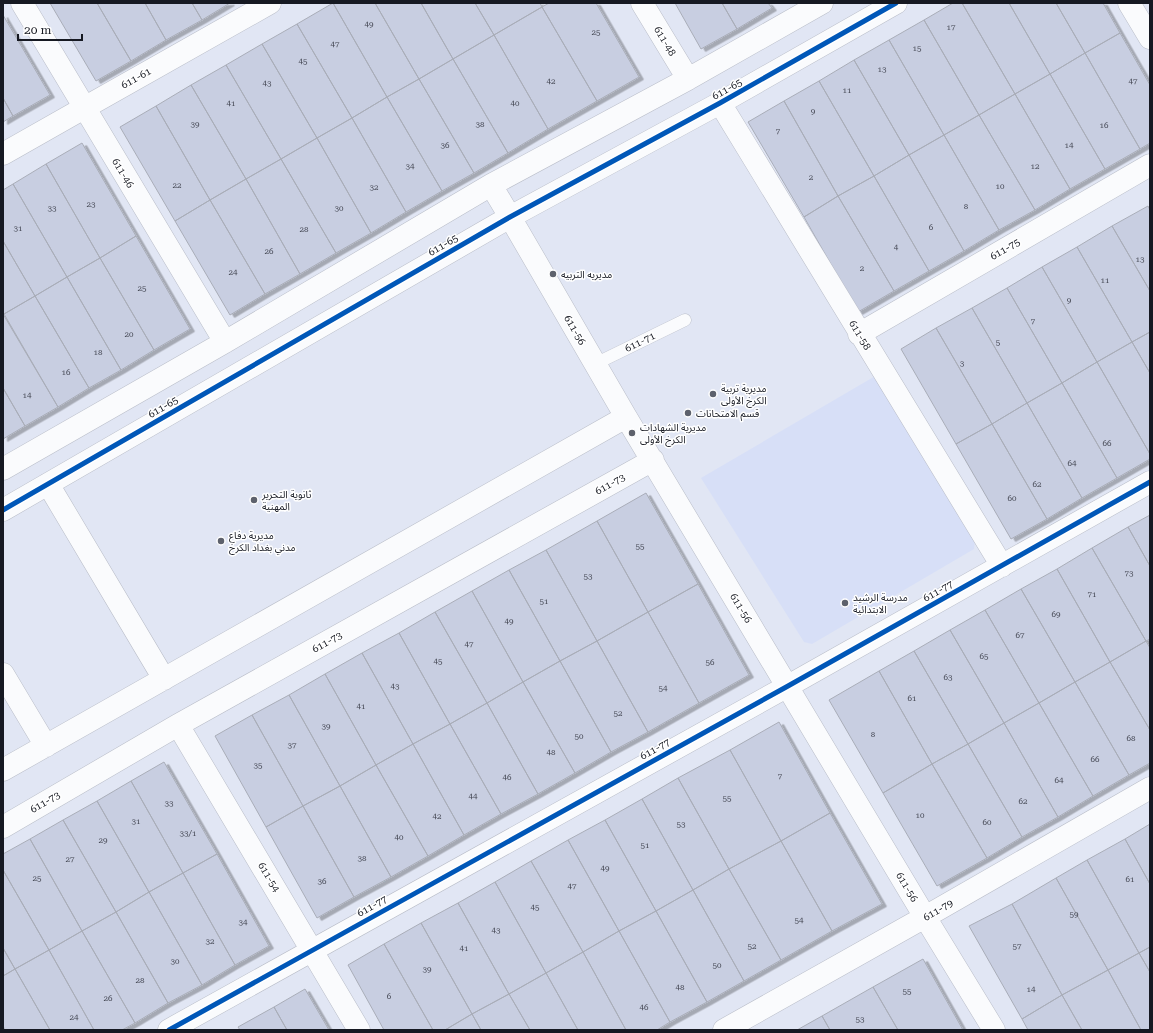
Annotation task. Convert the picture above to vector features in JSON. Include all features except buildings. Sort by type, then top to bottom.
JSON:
[{"type":"street","name":"611-46","points":[[22,3],[225,342]]},
{"type":"street","name":"611-61","points":[[3,154],[270,3]]},
{"type":"street","name":"611-48","points":[[642,3],[688,79]]},
{"type":"street","points":[[3,469],[225,342],[491,185],[688,79],[822,3]]},
{"type":"street","name":"611-65","points":[[3,510],[510,217],[720,103],[896,3]]},
{"type":"street","points":[[1129,3],[1150,38]]},
{"type":"street","name":"611-58","points":[[720,103],[859,334],[1002,566]]},
{"type":"street","name":"611-75","points":[[859,334],[1150,165]]},
{"type":"street","name":"611-56","points":[[491,185],[626,417],[994,1030]]},
{"type":"street","points":[[3,770],[626,417]]},
{"type":"street","name":"611-73","points":[[3,827],[178,725],[653,460]]},
{"type":"street","name":"611-77","points":[[169,1030],[788,686],[1150,482]]},
{"type":"street","points":[[48,484],[164,679]]},
{"type":"street","points":[[3,674],[46,746]]},
{"type":"street","name":"611-54","points":[[178,725],[359,1030]]},
{"type":"street","name":"611-79","points":[[724,1030],[1150,788]]},
{"type":"lane","name":"611-71","points":[[595,364],[685,320]]},
{"type":"shaded area","points":[[877,375],[975,540],[974,549],[812,644],[804,642],[701,478]]},
{"type":"cycle path","points":[[3,510],[510,217],[720,103],[896,3]]},
{"type":"cycle path","points":[[169,1030],[788,686],[1150,482]]},
{"type":"place","name":"مديريه التربيه","points":[[553,274]]},
{"type":"place","name":"مديرية تربية الكرخ الأولى","points":[[713,394]]},
{"type":"place","name":"قسم الامتحانات","points":[[688,413]]},
{"type":"place","name":"مديرية الشهادات الكرخ الأولى","points":[[632,433]]},
{"type":"place","name":"ثانوية التحرير المهنية","points":[[254,500]]},
{"type":"place","name":"مديرية دفاع مدني بغداد الكرخ","points":[[221,541]]},
{"type":"place","name":"مدرسة الرشيد الابتدائية","points":[[845,603]]}]
